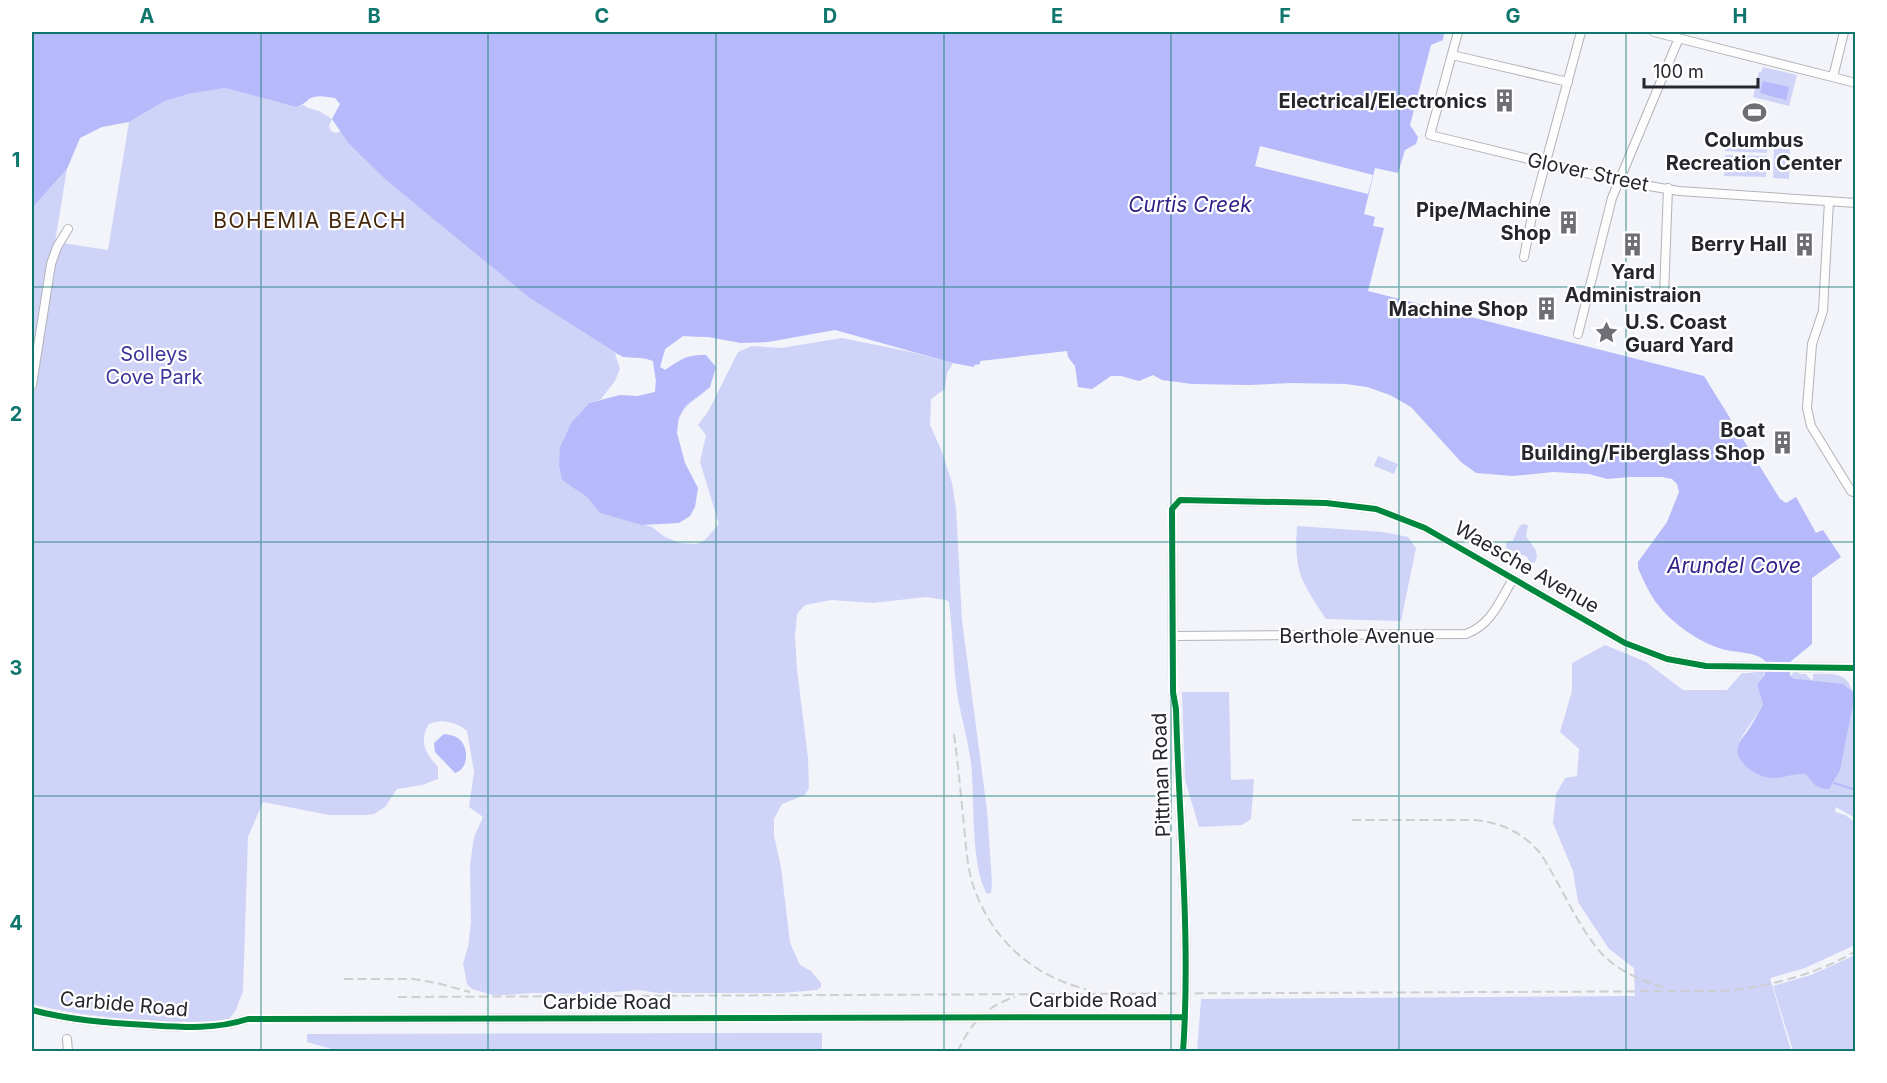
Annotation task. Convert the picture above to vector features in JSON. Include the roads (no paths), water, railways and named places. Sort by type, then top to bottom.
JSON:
[{"type":"street","points":[[1458,32],[1452,55],[1568,82]]},
{"type":"street","points":[[1524,257],[1545,164],[1581,32]]},
{"type":"street","points":[[1654,32],[1856,83]]},
{"type":"street","points":[[1833,77],[1844,32]]},
{"type":"street","points":[[1578,334],[1612,198],[1679,38]]},
{"type":"street","name":"Glover Street","points":[[1452,55],[1430,135],[1619,181],[1668,188],[1856,203]]},
{"type":"street","points":[[1664,295],[1668,188]]},
{"type":"street","points":[[1829,201],[1823,311],[1812,344],[1807,408],[1811,426],[1851,491],[1856,493]]},
{"type":"street","points":[[32,385],[51,264],[57,247],[68,229]]},
{"type":"street","name":"Waesche Avenue","points":[[1180,500],[1326,503],[1376,509],[1425,528],[1625,643],[1667,659],[1706,666],[1856,668]]},
{"type":"street","name":"Pittman Road","points":[[1180,500],[1172,509],[1173,692],[1176,709],[1185,949],[1183,1052]]},
{"type":"street","name":"Berthole Avenue","points":[[1173,636],[1466,634],[1482,627],[1490,618],[1513,579]]},
{"type":"street","name":"Carbide Road","points":[[32,1010],[82,1020],[193,1028],[230,1025],[248,1019],[1185,1017]]},
{"type":"street","points":[[68,1039],[68,1052]]},
{"type":"water","name":"Curtis Creek","points":[[32,32],[1444,32],[1443,40],[1431,45],[1410,125],[1418,137],[1416,144],[1405,150],[1398,173],[1375,168],[1364,214],[1375,217],[1373,226],[1384,228],[1368,291],[1704,376],[1780,499],[1786,503],[1796,497],[1816,533],[1823,530],[1841,557],[1812,578],[1812,644],[1790,662],[1790,676],[1796,679],[1843,684],[1855,694],[1840,770],[1829,789],[1825,789],[1816,785],[1806,774],[1774,778],[1760,775],[1748,768],[1739,758],[1739,745],[1763,705],[1757,684],[1765,674],[1766,662],[1752,654],[1713,646],[1685,630],[1661,609],[1638,568],[1638,562],[1667,522],[1679,492],[1677,484],[1672,479],[1630,477],[1607,479],[1589,474],[1553,472],[1513,476],[1476,473],[1461,462],[1411,407],[1390,395],[1367,387],[1346,384],[1291,383],[1192,384],[1162,380],[1153,375],[1139,381],[1111,376],[1092,389],[1078,387],[1075,366],[1068,357],[974,367],[835,330],[768,342],[741,343],[708,337],[683,336],[665,349],[660,367],[665,370],[684,358],[706,355],[716,367],[710,387],[686,405],[678,418],[677,433],[685,463],[698,488],[695,507],[690,516],[679,523],[642,525],[600,513],[588,498],[562,480],[559,465],[560,447],[571,423],[589,403],[620,395],[638,396],[655,392],[653,361],[645,358],[623,357],[530,298],[386,180],[349,144],[332,119],[340,104],[335,98],[315,97],[296,107],[225,88],[165,101],[129,122],[102,127],[80,138],[67,169],[32,208]]},
{"type":"water","points":[[1763,81],[1789,87],[1786,100],[1760,93]]},
{"type":"water","points":[[444,734],[457,738],[465,747],[465,763],[460,771],[455,773],[435,752],[434,743]]},
{"type":"waterway","points":[[1834,783],[1856,790]]},
{"type":"railway","points":[[954,734],[968,863],[973,885],[981,904],[1002,938],[1031,965],[1066,983],[1086,989]]},
{"type":"railway","points":[[1352,820],[1475,820],[1494,823],[1519,834],[1540,853],[1582,926],[1603,955],[1627,973],[1664,987]]},
{"type":"railway","points":[[398,997],[1721,991],[1774,983],[1808,973],[1856,951]]},
{"type":"railway","points":[[344,979],[413,979],[470,992]]},
{"type":"railway","points":[[958,1052],[967,1033],[980,1017],[996,1005],[1015,997]]},
{"type":"place","name":"Electrical/Electronics","points":[[1505,101]]},
{"type":"place","name":"Columbus Recreation Center","points":[[1754,112]]},
{"type":"place","name":"Pipe/Machine Shop","points":[[1569,222]]},
{"type":"place","name":"Yard Administraion","points":[[1633,244]]},
{"type":"place","name":"Berry Hall","points":[[1805,244]]},
{"type":"place","name":"Machine Shop","points":[[1546,309]]},
{"type":"place","name":"U.S. Coast Guard Yard","points":[[1607,333]]},
{"type":"place","name":"Boat Building/Fiberglass Shop","points":[[1783,442]]},
{"type":"district","name":"BOHEMIA BEACH","points":[[310,221]]},
{"type":"park label","name":"Solleys Cove Park","points":[[154,366]]},
{"type":"water label","name":"Arundel Cove","points":[[1734,566]]}]
